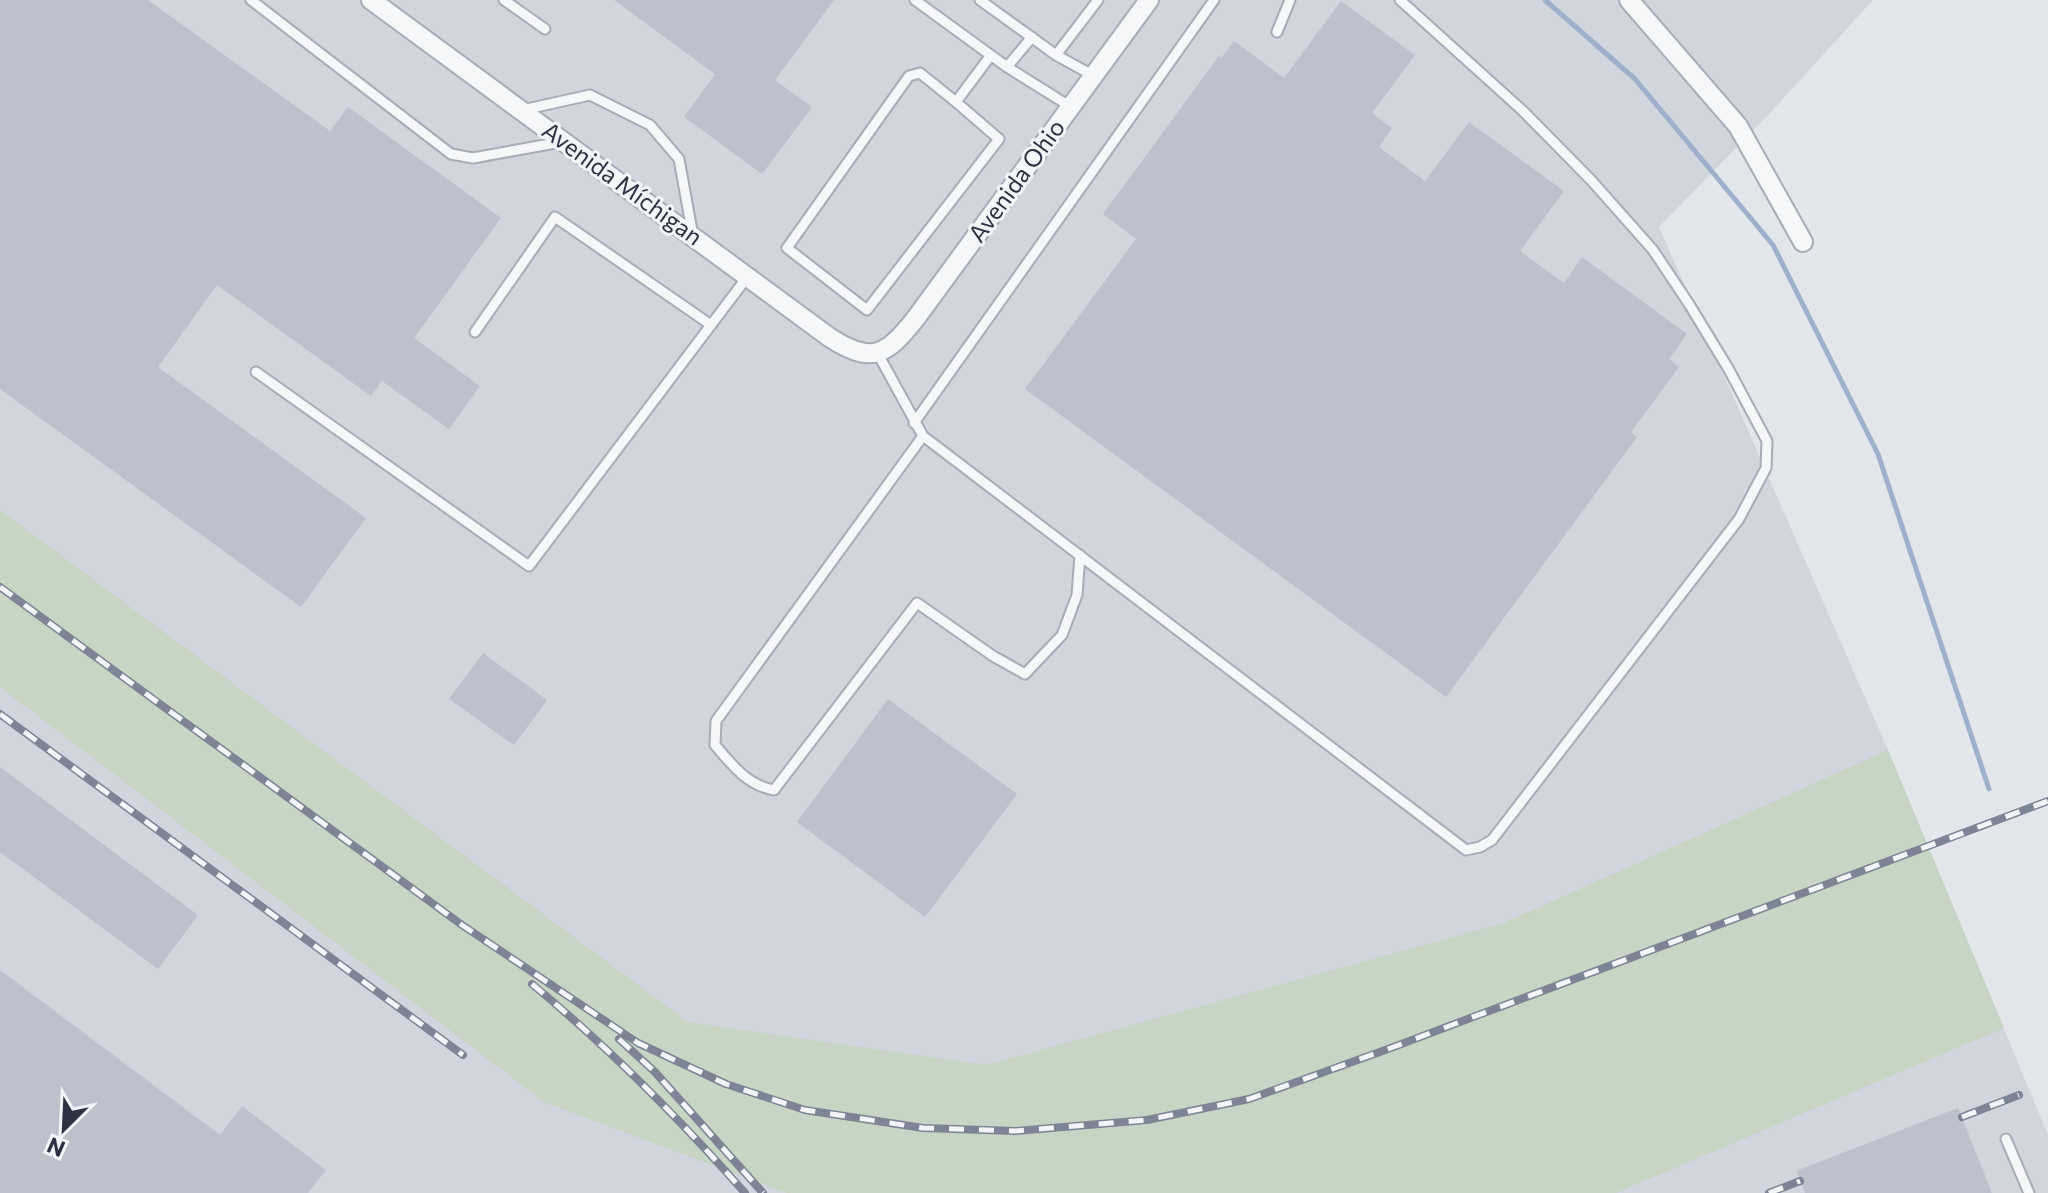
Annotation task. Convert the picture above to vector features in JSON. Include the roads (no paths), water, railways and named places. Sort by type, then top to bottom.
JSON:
[{"type":"street","name":"Avenida Míchigan","points":[[371,0],[844,347],[856,353],[878,354]]},
{"type":"street","name":"Avenida Ohio","points":[[878,354],[898,341],[916,318],[1149,0]]},
{"type":"street","points":[[1629,0],[1738,126],[1803,242]]},
{"type":"lane","points":[[251,0],[451,154],[473,158],[564,142]]},
{"type":"lane","points":[[504,0],[545,29]]},
{"type":"lane","points":[[915,0],[1007,67],[1071,107]]},
{"type":"lane","points":[[980,0],[1056,55],[1094,76]]},
{"type":"lane","points":[[1056,55],[1098,0]]},
{"type":"lane","points":[[914,423],[1214,0]]},
{"type":"lane","points":[[1277,32],[1290,0]]},
{"type":"lane","points":[[878,354],[923,436],[1466,850],[1492,840],[1739,519],[1766,468],[1767,441],[1728,368],[1653,250],[1591,180],[1511,101],[1400,0]]},
{"type":"lane","points":[[1007,67],[1032,37]]},
{"type":"lane","points":[[956,102],[991,55]]},
{"type":"lane","points":[[920,73],[956,102],[999,139],[867,310],[787,248],[909,76],[920,73]]},
{"type":"lane","points":[[522,110],[590,95],[650,125],[679,159],[693,236]]},
{"type":"lane","points":[[475,332],[555,217],[711,325]]},
{"type":"lane","points":[[256,372],[529,566],[748,276]]},
{"type":"lane","points":[[923,436],[716,721],[715,745],[735,769],[758,787],[774,790],[917,603],[993,656],[1025,674],[1062,635],[1077,595],[1080,555]]},
{"type":"lane","points":[[2006,1139],[2029,1193]]},
{"type":"waterway","points":[[1545,0],[1635,79],[1773,245],[1878,454],[1989,789]]},
{"type":"railway","points":[[0,587],[462,925],[638,1043],[726,1084],[805,1110],[923,1128],[1016,1131],[1147,1120],[1249,1099],[2048,801]]},
{"type":"railway","points":[[0,714],[463,1055]]},
{"type":"railway","points":[[532,984],[643,1084],[745,1193]]},
{"type":"railway","points":[[619,1039],[654,1071],[763,1193]]},
{"type":"railway","points":[[1962,1117],[2019,1095]]},
{"type":"railway","points":[[1769,1193],[1800,1181]]}]
